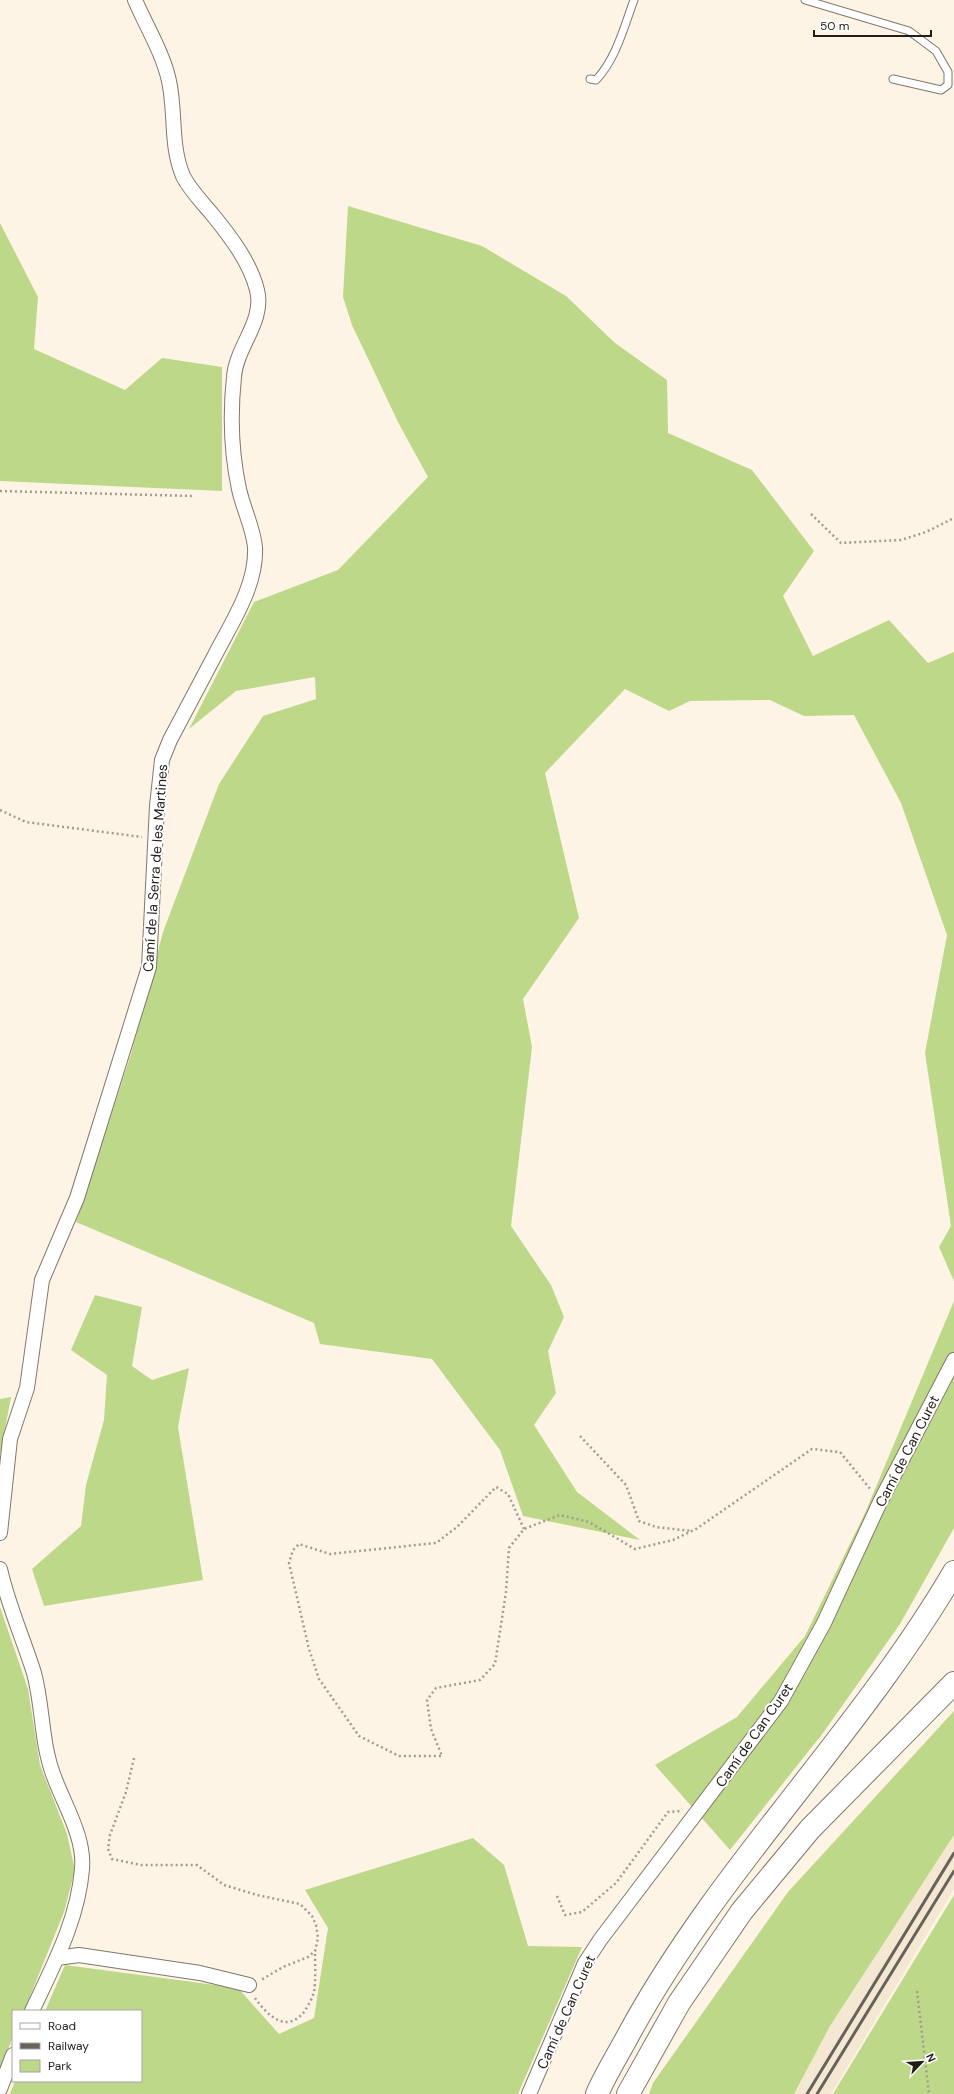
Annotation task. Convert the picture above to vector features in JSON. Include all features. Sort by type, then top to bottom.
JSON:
[{"type":"highway","points":[[597,2094],[654,1988],[718,1896],[881,1684],[926,1619],[954,1572]]},
{"type":"highway","points":[[628,2094],[679,2003],[742,1911],[810,1829],[954,1683]]},
{"type":"street","name":"Camí de la Serra de les Martines","points":[[0,1533],[10,1439],[27,1388],[42,1280],[77,1198],[149,967],[155,838],[162,760],[170,740],[245,596],[254,564],[255,547],[251,526],[240,491],[232,453],[231,436],[234,375],[239,356],[255,319],[258,291],[252,276],[233,241],[191,189],[184,176],[174,144],[172,97],[169,79],[135,0]]},
{"type":"street","name":"Camí de Can Curet","points":[[529,2094],[585,1963],[600,1940],[781,1701],[824,1623],[880,1502],[954,1360]]},
{"type":"street","points":[[0,1569],[5,1591],[34,1673],[45,1744],[53,1774],[81,1849],[83,1867],[80,1888],[67,1937],[32,2010]]},
{"type":"street","points":[[57,1958],[79,1956],[120,1961],[200,1973],[249,1985]]},
{"type":"street","points":[[0,2089],[12,2058]]},
{"type":"lane","points":[[590,79],[596,80],[606,70],[622,34],[634,0]]},
{"type":"lane","points":[[805,0],[909,31],[936,51],[948,72],[948,85],[941,90],[893,79]]},
{"type":"path","points":[[0,491],[192,496]]},
{"type":"path","points":[[811,514],[841,543],[901,540],[926,532],[954,518]]},
{"type":"path","points":[[0,810],[26,822],[155,838]]},
{"type":"path","points":[[580,1436],[626,1485],[639,1521],[656,1527],[691,1531]]},
{"type":"path","points":[[524,1529],[508,1494],[496,1487],[457,1527],[436,1543],[330,1554],[299,1544],[293,1550],[289,1563],[309,1649],[319,1679],[359,1736],[399,1756],[442,1756],[431,1730],[426,1700],[436,1688],[480,1680],[495,1664],[506,1592],[509,1548],[524,1529],[560,1516],[589,1522],[635,1549],[673,1540],[691,1531],[812,1449],[840,1452],[880,1502]]},
{"type":"path","points":[[134,1758],[126,1792],[110,1836],[108,1849],[112,1859],[141,1865],[197,1865],[224,1885],[257,1895],[300,1904],[312,1916],[316,1925],[318,1938],[315,1952],[314,1992],[308,2006],[299,2018],[290,2022],[276,2019],[263,2010],[249,1985],[315,1952]]},
{"type":"path","points":[[557,1896],[565,1915],[582,1912],[616,1883],[668,1812],[683,1811],[691,1821]]},
{"type":"path","points":[[917,1991],[929,2094]]},
{"type":"shaded area","points":[[954,1835],[954,1889],[831,2094],[794,2094],[830,2026]]},
{"type":"green space","points":[[348,206],[482,246],[566,296],[615,343],[667,380],[668,433],[752,470],[814,551],[783,596],[813,656],[889,620],[928,663],[954,652],[954,1281],[939,1247],[951,1226],[925,1053],[947,935],[901,803],[854,715],[804,716],[770,700],[690,701],[669,711],[625,689],[545,773],[579,918],[523,999],[532,1047],[511,1226],[551,1285],[564,1317],[548,1351],[556,1393],[534,1425],[577,1492],[640,1540],[523,1516],[500,1450],[432,1359],[320,1344],[314,1323],[76,1222],[131,1054],[163,932],[219,784],[263,716],[316,699],[315,677],[236,691],[189,729],[254,602],[338,570],[428,477],[399,424],[352,325],[343,297]]},
{"type":"green space","points":[[0,223],[38,297],[34,349],[125,390],[162,358],[222,367],[222,491],[0,481]]},
{"type":"green space","points":[[95,1295],[142,1307],[132,1366],[152,1380],[189,1368],[178,1427],[203,1580],[44,1606],[32,1569],[81,1526],[86,1485],[104,1420],[107,1375],[71,1350]]},
{"type":"green space","points":[[954,1301],[954,1528],[900,1624],[823,1733],[730,1850],[655,1765],[737,1717],[805,1636],[865,1513]]},
{"type":"green space","points":[[11,1397],[0,1455],[0,1399]]},
{"type":"green space","points":[[0,1607],[28,1689],[40,1765],[67,1834],[75,1870],[64,1912],[24,2010],[12,2010],[12,2039],[0,2069]]},
{"type":"green space","points":[[954,1711],[954,1835],[830,2026],[794,2094],[649,2094],[653,2083],[788,1892]]},
{"type":"green space","points":[[473,1838],[504,1865],[528,1946],[582,1947],[518,2094],[10,2094],[15,2082],[142,2082],[142,2010],[45,2010],[65,1965],[238,1988],[279,2034],[314,2018],[328,1928],[305,1890]]},
{"type":"green space","points":[[954,1895],[954,2094],[833,2094]]},
{"type":"railway","points":[[807,2094],[954,1853]]},
{"type":"railway","points":[[817,2094],[954,1871]]}]
